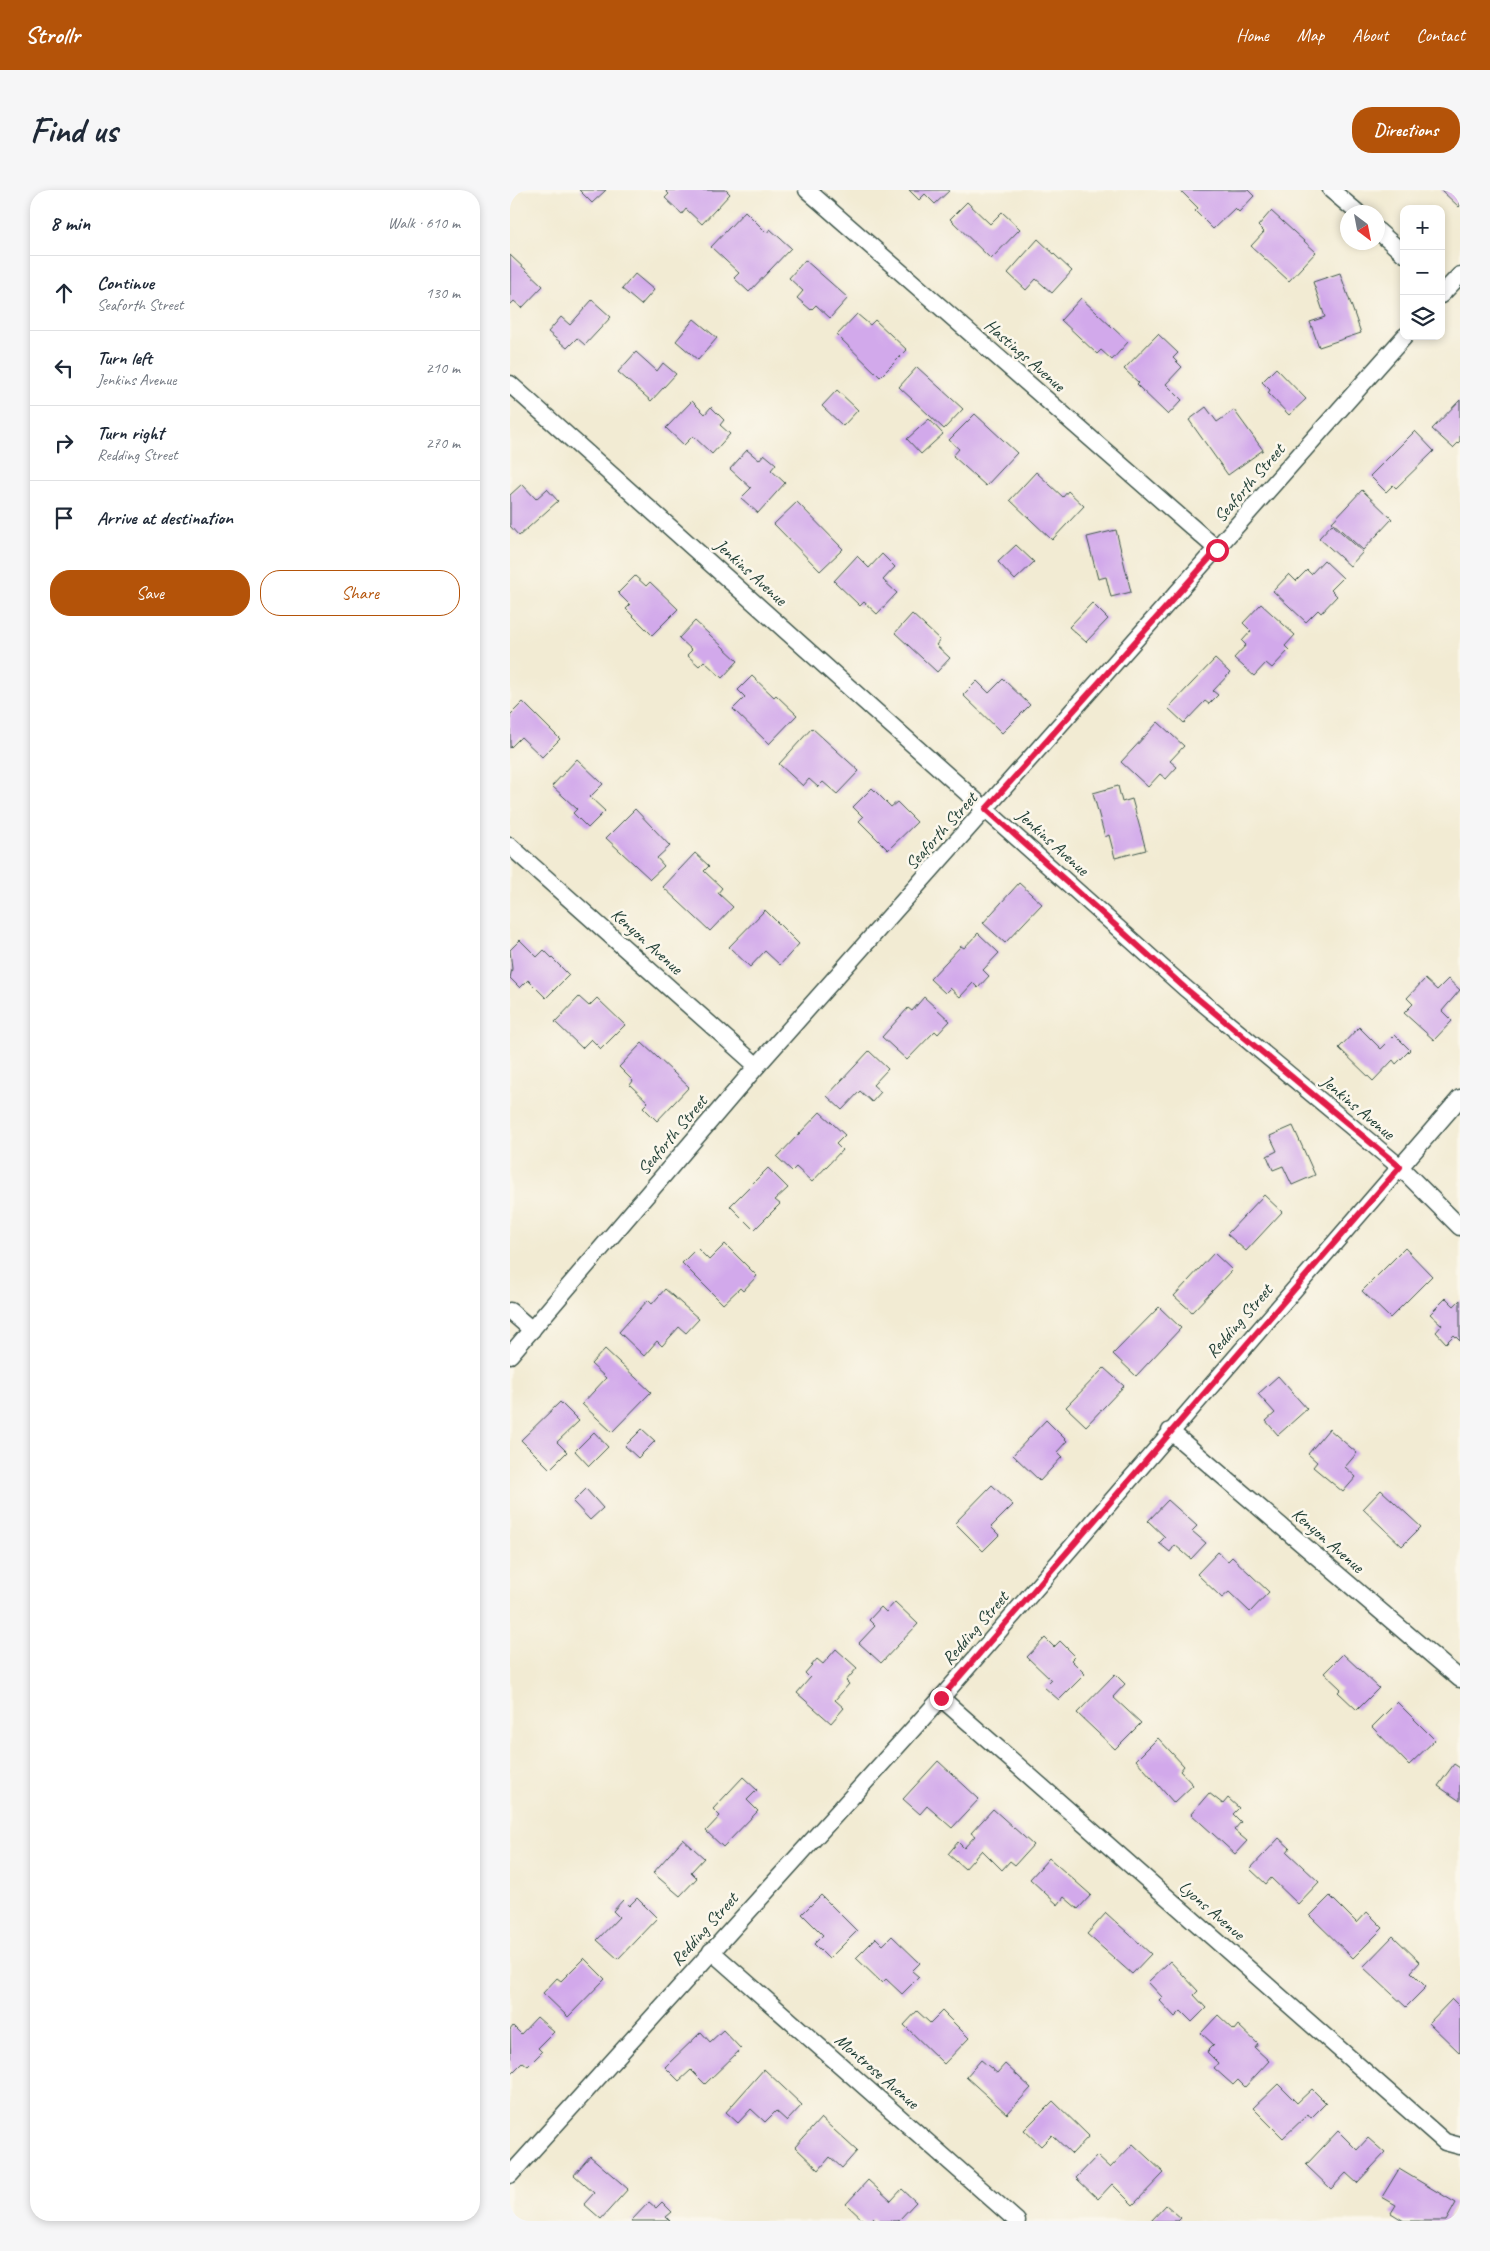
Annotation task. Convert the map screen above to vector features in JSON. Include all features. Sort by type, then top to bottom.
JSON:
[{"type":"street","name":"Hastings Avenue","points":[[808,190],[1217,550]]},
{"type":"street","points":[[1332,190],[1349,205]]},
{"type":"street","points":[[1385,237],[1400,250]]},
{"type":"street","points":[[1445,288],[1460,275]]},
{"type":"street","name":"Seaforth Street","points":[[510,1355],[757,1066],[1401,340]]},
{"type":"street","name":"Jenkins Avenue","points":[[510,384],[1185,988],[1400,1167],[1460,1227]]},
{"type":"street","name":"Kenyon Avenue","points":[[510,846],[757,1066]]},
{"type":"street","name":"Redding Street","points":[[510,2175],[941,1698],[1460,1098]]},
{"type":"street","points":[[510,1311],[532,1330]]},
{"type":"street","name":"Kenyon Avenue","points":[[1170,1431],[1460,1679]]},
{"type":"street","name":"Lyons Avenue","points":[[941,1698],[1445,2142],[1460,2146]]},
{"type":"street","name":"Montrose Avenue","points":[[710,1952],[1017,2221]]},
{"type":"building","points":[[579,190],[606,190],[592,203]]},
{"type":"building","points":[[665,190],[726,190],[730,194],[702,224],[686,209],[682,214],[665,198],[669,194]]},
{"type":"building","points":[[909,190],[950,190],[935,204],[925,194],[919,200]]},
{"type":"building","points":[[1180,190],[1248,190],[1254,196],[1239,212],[1235,208],[1213,229],[1195,211],[1198,208]]},
{"type":"building","points":[[1441,190],[1460,190],[1460,206],[1459,207]]},
{"type":"building","points":[[967,202],[990,224],[1002,212],[1020,229],[991,259],[950,219]]},
{"type":"building","points":[[745,211],[767,233],[770,229],[791,248],[749,292],[734,278],[739,273],[711,247]]},
{"type":"building","points":[[1271,211],[1316,252],[1289,281],[1251,246],[1264,232],[1258,226]]},
{"type":"building","points":[[1038,239],[1072,271],[1052,293],[1036,279],[1026,290],[1008,273]]},
{"type":"building","points":[[510,255],[543,286],[522,308],[514,301],[510,305]]},
{"type":"building","points":[[805,260],[848,298],[830,318],[816,305],[811,310],[797,298],[803,291],[789,278]]},
{"type":"building","points":[[1340,273],[1361,333],[1319,347],[1310,322],[1325,317],[1313,282]]},
{"type":"building","points":[[635,274],[654,290],[641,305],[622,289]]},
{"type":"building","points":[[1081,298],[1128,342],[1112,360],[1101,350],[1097,354],[1061,320]]},
{"type":"building","points":[[592,300],[611,317],[585,345],[577,338],[567,348],[548,332],[561,317],[570,325]]},
{"type":"building","points":[[857,314],[870,325],[875,320],[907,350],[880,377],[837,335]]},
{"type":"building","points":[[694,319],[717,338],[698,360],[676,341]]},
{"type":"building","points":[[1158,334],[1178,353],[1173,358],[1182,367],[1166,384],[1182,400],[1168,415],[1137,385],[1139,383],[1124,369]]},
{"type":"building","points":[[636,352],[657,371],[663,363],[676,374],[651,401],[618,372]]},
{"type":"building","points":[[917,367],[963,409],[944,429],[899,387]]},
{"type":"building","points":[[1276,368],[1306,399],[1289,415],[1268,393],[1270,390],[1262,382]]},
{"type":"building","points":[[837,390],[858,410],[843,426],[822,406]]},
{"type":"building","points":[[1460,400],[1460,441],[1453,448],[1432,429]]},
{"type":"building","points":[[692,401],[705,414],[711,407],[724,420],[720,425],[730,434],[712,454],[693,436],[684,445],[666,428]]},
{"type":"building","points":[[1206,407],[1217,422],[1234,410],[1263,450],[1228,475],[1189,420]]},
{"type":"building","points":[[975,414],[1017,453],[986,486],[953,456],[959,449],[949,440]]},
{"type":"building","points":[[929,419],[943,434],[921,454],[907,439]]},
{"type":"building","points":[[1415,431],[1434,451],[1396,488],[1393,485],[1386,492],[1370,476]]},
{"type":"building","points":[[747,450],[759,460],[764,454],[776,464],[771,470],[785,483],[758,513],[741,498],[751,488],[730,469]]},
{"type":"building","points":[[1036,472],[1063,497],[1068,491],[1084,506],[1052,540],[1010,500]]},
{"type":"building","points":[[522,484],[536,499],[547,489],[558,501],[519,536],[510,526],[510,495]]},
{"type":"building","points":[[1362,490],[1392,519],[1363,550],[1332,522]]},
{"type":"building","points":[[797,502],[843,549],[820,571],[774,524]]},
{"type":"building","points":[[1332,524],[1363,552],[1350,566],[1319,538]]},
{"type":"building","points":[[1116,530],[1131,592],[1111,597],[1106,577],[1098,579],[1087,537]]},
{"type":"building","points":[[1016,545],[1034,562],[1015,580],[998,562]]},
{"type":"building","points":[[882,554],[895,567],[883,580],[897,593],[877,614],[864,602],[860,606],[834,581],[857,556],[869,568]]},
{"type":"building","points":[[1324,560],[1343,578],[1331,590],[1337,596],[1321,613],[1318,610],[1306,622],[1273,591],[1289,574],[1296,581],[1307,570],[1311,574]]},
{"type":"building","points":[[635,576],[646,586],[650,582],[678,609],[652,635],[626,609],[630,605],[618,593]]},
{"type":"building","points":[[1092,603],[1108,619],[1086,642],[1069,627]]},
{"type":"building","points":[[1261,604],[1295,635],[1285,646],[1289,650],[1272,668],[1266,663],[1254,676],[1234,658],[1246,645],[1242,641],[1251,631],[1243,623]]},
{"type":"building","points":[[912,614],[940,640],[936,645],[950,658],[937,672],[895,633]]},
{"type":"building","points":[[695,621],[738,661],[722,678],[704,661],[699,666],[687,655],[692,650],[679,638]]},
{"type":"building","points":[[1215,659],[1230,673],[1213,691],[1218,695],[1209,704],[1205,701],[1184,723],[1168,708]]},
{"type":"building","points":[[752,676],[797,715],[769,744],[733,709],[745,697],[738,690]]},
{"type":"building","points":[[1003,679],[1030,705],[1002,733],[963,695],[977,681],[989,693]]},
{"type":"building","points":[[523,702],[560,739],[542,757],[521,737],[510,748],[510,715]]},
{"type":"building","points":[[1158,722],[1184,746],[1170,761],[1177,767],[1166,779],[1160,774],[1148,787],[1121,762]]},
{"type":"building","points":[[812,728],[859,771],[837,794],[823,782],[818,787],[809,779],[803,786],[779,764]]},
{"type":"building","points":[[577,759],[603,784],[590,797],[605,811],[588,828],[573,813],[577,809],[552,786]]},
{"type":"building","points":[[1118,786],[1122,802],[1132,799],[1146,850],[1115,858],[1109,835],[1105,837],[1093,793]]},
{"type":"building","points":[[872,788],[891,807],[897,802],[917,822],[888,850],[859,821],[863,817],[853,807]]},
{"type":"building","points":[[635,809],[670,846],[657,858],[664,866],[650,879],[606,838]]},
{"type":"building","points":[[695,853],[709,866],[704,871],[722,888],[718,893],[733,907],[710,931],[663,887]]},
{"type":"building","points":[[1019,883],[1042,904],[1005,943],[983,923]]},
{"type":"building","points":[[765,910],[799,944],[780,965],[765,951],[750,967],[729,947]]},
{"type":"building","points":[[978,933],[999,953],[983,970],[989,976],[978,988],[973,983],[960,997],[950,988],[945,993],[930,979],[961,946],[964,948]]},
{"type":"building","points":[[520,940],[537,957],[544,950],[569,975],[546,998],[528,980],[520,988],[510,978],[512,969],[510,950]]},
{"type":"building","points":[[1425,979],[1437,990],[1448,979],[1460,990],[1442,1011],[1452,1021],[1434,1040],[1404,1013],[1413,1004],[1407,998]]},
{"type":"building","points":[[579,997],[589,1006],[597,998],[625,1025],[601,1049],[591,1039],[582,1048],[555,1022]]},
{"type":"building","points":[[924,997],[950,1021],[938,1034],[935,1031],[907,1060],[882,1037],[908,1008],[912,1011]]},
{"type":"building","points":[[1359,1027],[1381,1049],[1395,1035],[1410,1050],[1396,1064],[1393,1060],[1373,1081],[1339,1048]]},
{"type":"building","points":[[642,1043],[689,1087],[657,1121],[643,1107],[648,1102],[630,1085],[633,1081],[619,1067]]},
{"type":"building","points":[[869,1051],[888,1069],[873,1085],[881,1092],[872,1102],[860,1091],[842,1110],[827,1096]]},
{"type":"building","points":[[820,1112],[845,1135],[836,1144],[842,1150],[812,1182],[796,1167],[792,1171],[777,1157]]},
{"type":"building","points":[[1293,1126],[1315,1175],[1292,1185],[1283,1166],[1273,1170],[1267,1156],[1277,1151],[1270,1136]]},
{"type":"building","points":[[768,1168],[788,1188],[775,1200],[780,1204],[754,1230],[730,1206]]},
{"type":"building","points":[[1264,1195],[1282,1212],[1246,1251],[1227,1234]]},
{"type":"building","points":[[725,1244],[757,1276],[743,1291],[740,1288],[723,1304],[682,1263],[697,1248],[709,1260]]},
{"type":"building","points":[[1405,1248],[1432,1276],[1390,1318],[1362,1291]]},
{"type":"building","points":[[1214,1253],[1232,1270],[1192,1312],[1174,1296]]},
{"type":"building","points":[[665,1289],[699,1319],[686,1333],[679,1327],[662,1346],[657,1341],[644,1356],[619,1332],[648,1300],[652,1304]]},
{"type":"building","points":[[1446,1298],[1454,1306],[1460,1300],[1460,1341],[1454,1335],[1446,1343],[1436,1332],[1442,1325],[1430,1314]]},
{"type":"building","points":[[1159,1307],[1181,1328],[1136,1376],[1113,1354]]},
{"type":"building","points":[[605,1349],[651,1392],[612,1432],[582,1404],[606,1378],[591,1364]]},
{"type":"building","points":[[1104,1368],[1124,1386],[1086,1426],[1066,1407]]},
{"type":"building","points":[[1278,1376],[1307,1409],[1278,1435],[1266,1421],[1275,1413],[1258,1394]]},
{"type":"building","points":[[560,1402],[579,1421],[557,1442],[567,1452],[550,1469],[521,1440]]},
{"type":"building","points":[[1046,1420],[1067,1441],[1057,1452],[1062,1457],[1040,1481],[1013,1455]]},
{"type":"building","points":[[642,1429],[655,1441],[638,1458],[625,1446]]},
{"type":"building","points":[[1329,1429],[1357,1453],[1345,1467],[1356,1477],[1343,1492],[1313,1467],[1317,1462],[1308,1454]]},
{"type":"building","points":[[594,1432],[608,1447],[589,1466],[575,1451]]},
{"type":"building","points":[[992,1485],[1013,1505],[991,1527],[999,1535],[983,1551],[955,1523]]},
{"type":"building","points":[[586,1489],[603,1508],[590,1520],[573,1502]]},
{"type":"building","points":[[1381,1490],[1421,1527],[1402,1546],[1363,1509]]},
{"type":"building","points":[[1168,1500],[1197,1526],[1192,1531],[1206,1543],[1191,1559],[1175,1545],[1170,1552],[1159,1543],[1165,1537],[1148,1521]]},
{"type":"building","points":[[1218,1552],[1228,1561],[1232,1557],[1269,1592],[1250,1612],[1229,1592],[1222,1598],[1197,1574]]},
{"type":"building","points":[[895,1602],[918,1624],[881,1663],[859,1643],[875,1626],[869,1620],[881,1607],[886,1612]]},
{"type":"building","points":[[1045,1638],[1054,1647],[1060,1641],[1075,1656],[1071,1660],[1085,1674],[1059,1700],[1044,1687],[1051,1680],[1027,1657]]},
{"type":"building","points":[[836,1649],[857,1668],[846,1681],[849,1684],[835,1700],[844,1708],[831,1723],[797,1693],[810,1678],[805,1673],[817,1659],[823,1664]]},
{"type":"building","points":[[1343,1654],[1379,1688],[1357,1710],[1338,1692],[1341,1689],[1324,1673]]},
{"type":"building","points":[[1115,1674],[1125,1684],[1113,1697],[1141,1723],[1115,1749],[1077,1713]]},
{"type":"building","points":[[1397,1702],[1435,1740],[1409,1765],[1372,1727]]},
{"type":"building","points":[[1158,1738],[1184,1766],[1180,1771],[1193,1785],[1174,1803],[1136,1760]]},
{"type":"building","points":[[938,1761],[979,1799],[952,1828],[927,1806],[920,1814],[903,1799]]},
{"type":"building","points":[[1454,1764],[1460,1768],[1460,1801],[1438,1786]]},
{"type":"building","points":[[743,1777],[757,1790],[747,1800],[758,1811],[723,1847],[706,1831],[720,1816],[713,1809]]},
{"type":"building","points":[[1209,1793],[1223,1804],[1228,1798],[1239,1808],[1233,1814],[1241,1822],[1234,1830],[1247,1841],[1235,1854],[1191,1814]]},
{"type":"building","points":[[993,1809],[1033,1845],[1015,1865],[1010,1861],[1002,1870],[982,1850],[965,1869],[948,1854],[958,1842],[964,1848],[975,1836],[971,1833]]},
{"type":"building","points":[[1279,1838],[1290,1848],[1287,1852],[1319,1882],[1298,1904],[1271,1878],[1266,1884],[1250,1869]]},
{"type":"building","points":[[683,1839],[704,1858],[691,1872],[697,1878],[680,1896],[653,1873]]},
{"type":"building","points":[[1049,1858],[1091,1895],[1078,1909],[1064,1897],[1058,1905],[1030,1879]]},
{"type":"building","points":[[821,1895],[857,1931],[829,1959],[814,1944],[823,1935],[802,1914]]},
{"type":"building","points":[[1330,1896],[1357,1923],[1367,1912],[1383,1928],[1353,1958],[1310,1916]]},
{"type":"building","points":[[637,1898],[657,1918],[618,1959],[597,1940],[619,1917],[613,1911],[623,1900],[629,1906]]},
{"type":"building","points":[[1106,1913],[1151,1954],[1132,1974],[1087,1934]]},
{"type":"building","points":[[892,1936],[920,1963],[912,1971],[919,1977],[902,1994],[886,1979],[882,1983],[856,1958],[876,1938],[883,1945]]},
{"type":"building","points":[[1393,1936],[1420,1962],[1411,1972],[1426,1987],[1406,2007],[1363,1967]]},
{"type":"building","points":[[584,1958],[605,1979],[568,2017],[543,1993],[557,1978],[561,1981]]},
{"type":"building","points":[[1170,1961],[1198,1991],[1194,1995],[1206,2008],[1192,2022],[1181,2011],[1175,2017],[1159,2000],[1162,1997],[1148,1982]]},
{"type":"building","points":[[1452,1999],[1460,2007],[1460,2053],[1429,2023]]},
{"type":"building","points":[[917,2011],[930,2023],[942,2011],[969,2038],[944,2064],[904,2025]]},
{"type":"building","points":[[1218,2015],[1234,2030],[1238,2025],[1258,2044],[1255,2048],[1269,2061],[1245,2087],[1238,2080],[1233,2085],[1214,2068],[1218,2063],[1207,2052],[1214,2045],[1201,2033]]},
{"type":"building","points":[[537,2017],[554,2032],[538,2048],[542,2052],[528,2066],[523,2062],[511,2074],[510,2030],[513,2026],[521,2034]]},
{"type":"building","points":[[723,2030],[741,2049],[705,2084],[691,2070],[679,2081],[665,2067],[701,2032],[710,2042]]},
{"type":"building","points":[[981,2060],[997,2073],[1005,2064],[1031,2088],[1007,2114],[966,2077]]},
{"type":"building","points":[[764,2069],[802,2105],[787,2121],[776,2111],[765,2122],[751,2109],[738,2123],[726,2112]]},
{"type":"building","points":[[1278,2084],[1297,2103],[1312,2089],[1326,2103],[1311,2118],[1308,2114],[1283,2138],[1253,2108]]},
{"type":"building","points":[[1053,2101],[1089,2136],[1072,2154],[1052,2135],[1041,2146],[1024,2130]]},
{"type":"building","points":[[821,2118],[857,2151],[842,2168],[830,2157],[819,2170],[795,2147]]},
{"type":"building","points":[[1338,2131],[1357,2150],[1368,2138],[1385,2153],[1357,2183],[1346,2173],[1331,2189],[1306,2165]]},
{"type":"building","points":[[1133,2144],[1164,2173],[1133,2205],[1112,2184],[1098,2199],[1076,2178],[1097,2156],[1110,2168]]},
{"type":"building","points":[[590,2156],[628,2189],[601,2219],[584,2204],[594,2193],[574,2175]]},
{"type":"building","points":[[1399,2169],[1456,2203],[1446,2221],[1404,2221],[1391,2213],[1396,2205],[1382,2197]]},
{"type":"building","points":[[868,2180],[891,2201],[902,2189],[916,2202],[898,2221],[876,2221],[873,2218],[871,2221],[864,2221],[846,2204]]},
{"type":"building","points":[[649,2202],[656,2208],[662,2202],[672,2212],[666,2217],[670,2221],[631,2221]]},
{"type":"building","points":[[1166,2205],[1181,2218],[1178,2221],[1151,2221]]},
{"type":"route","points":[[941,1698],[1400,1167],[1185,988],[986,809],[1217,550]]}]
